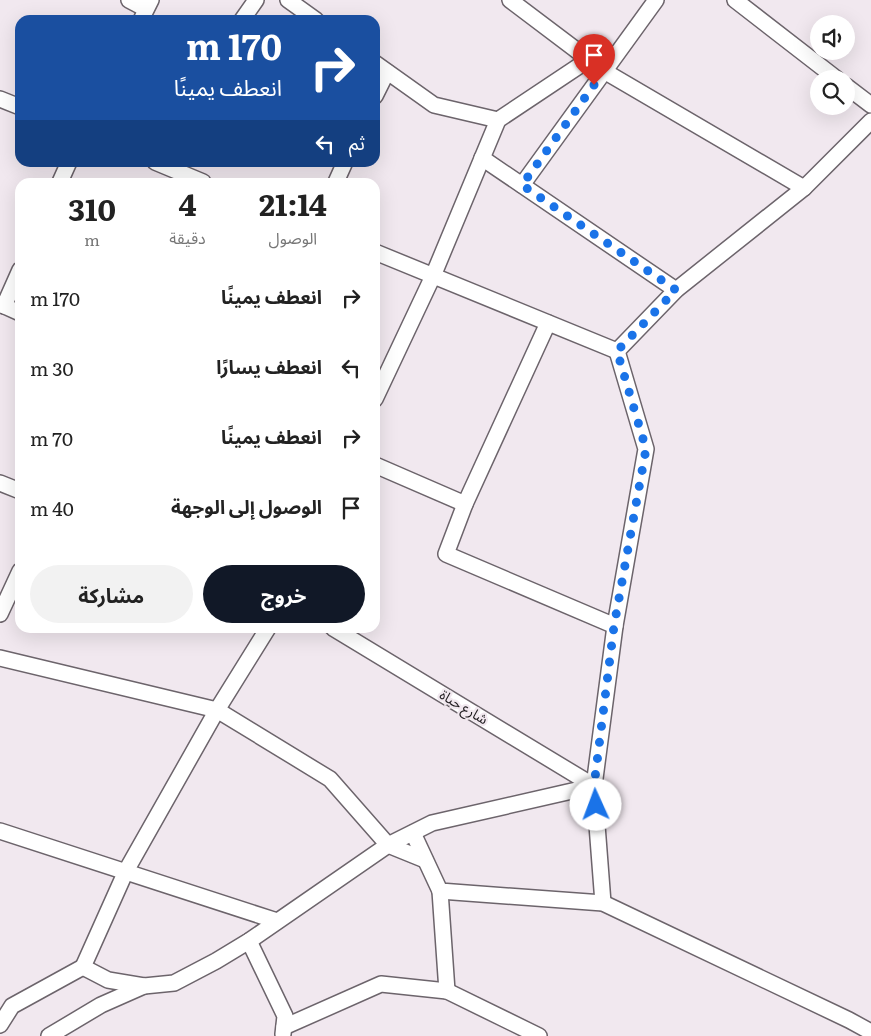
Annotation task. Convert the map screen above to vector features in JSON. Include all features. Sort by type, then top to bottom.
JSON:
[{"type":"street","points":[[129,0],[146,10]]},
{"type":"street","points":[[246,15],[256,0]]},
{"type":"street","points":[[288,0],[309,15]]},
{"type":"street","points":[[510,0],[604,71],[804,188]]},
{"type":"street","points":[[522,185],[656,0]]},
{"type":"street","points":[[735,0],[825,70]]},
{"type":"street","points":[[380,388],[433,276],[498,120],[588,60]]},
{"type":"street","points":[[381,67],[434,105],[498,120]]},
{"type":"street","points":[[855,92],[871,104]]},
{"type":"street","points":[[0,99],[15,105]]},
{"type":"street","points":[[617,351],[676,290],[804,188],[871,121]]},
{"type":"street","points":[[482,158],[676,290]]},
{"type":"street","points":[[167,167],[194,178]]},
{"type":"street","points":[[380,254],[617,351]]},
{"type":"street","points":[[15,280],[2,305],[15,311]]},
{"type":"street","points":[[548,323],[464,504],[446,554],[614,626]]},
{"type":"street","points":[[603,903],[594,786],[614,626],[646,449],[617,351]]},
{"type":"street","points":[[380,467],[464,504]]},
{"type":"street","points":[[0,483],[15,489]]},
{"type":"street","points":[[0,614],[15,582]]},
{"type":"street","points":[[0,1025],[6,1004],[84,966],[126,871],[217,710],[265,633]]},
{"type":"street","name":"شارع حياة","points":[[341,633],[594,786]]},
{"type":"street","points":[[0,658],[217,710],[330,780],[388,845],[425,860]]},
{"type":"street","points":[[84,966],[108,980],[144,986],[174,983],[216,961],[248,941],[388,845],[432,823],[594,786]]},
{"type":"street","points":[[0,831],[277,922]]},
{"type":"street","points":[[413,833],[440,891],[447,991]]},
{"type":"street","points":[[440,891],[603,903],[871,1032]]},
{"type":"street","points":[[248,941],[285,1016],[283,1031]]},
{"type":"street","points":[[283,1031],[381,984],[447,991],[539,1036]]},
{"type":"street","points":[[48,1036],[101,1005],[144,986]]},
{"type":"route","points":[[594,85],[522,185],[676,290],[617,351],[646,449],[614,626],[594,786],[596,805]]}]
